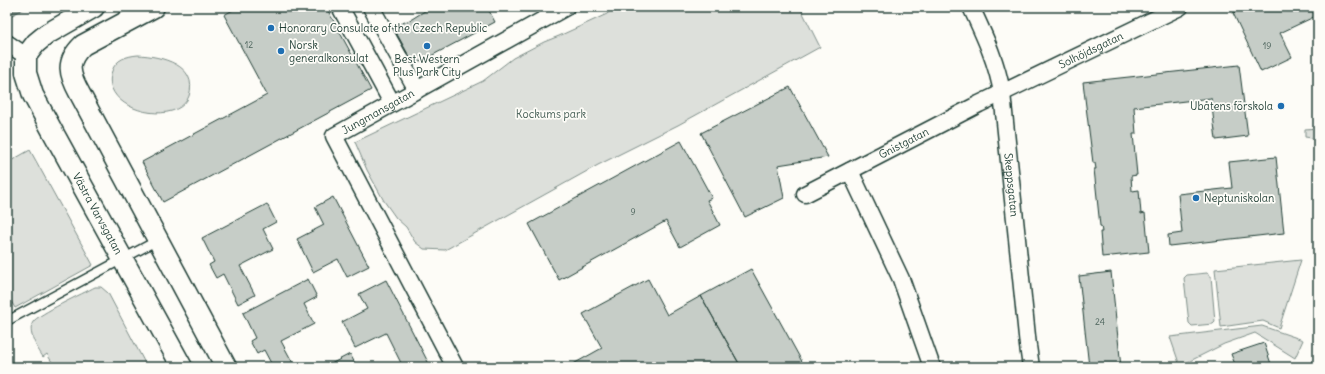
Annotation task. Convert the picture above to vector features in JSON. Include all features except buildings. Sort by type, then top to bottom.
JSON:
[{"type":"street","points":[[7,43],[26,56],[36,43],[48,34],[94,7]]},
{"type":"street","points":[[340,7],[392,103]]},
{"type":"street","points":[[371,7],[417,90]]},
{"type":"street","name":"Jungmansgatan","points":[[455,367],[334,136],[566,7]]},
{"type":"street","name":"Skeppsgatan","points":[[971,7],[999,74],[1031,367]]},
{"type":"street","name":"Solhöjdsgatan","points":[[1002,93],[1180,7]]},
{"type":"street","points":[[142,10],[83,46],[71,61],[70,72],[74,84],[226,367]]},
{"type":"street","name":"Västra Varvsgatan","points":[[26,56],[26,73],[33,95],[182,367]]},
{"type":"street","name":"Gnistgatan","points":[[805,194],[1002,93]]},
{"type":"street","points":[[850,171],[901,279],[932,367]]},
{"type":"lane","points":[[7,321],[158,240]]},
{"type":"green space","name":"Kockums park","points":[[615,7],[800,7],[820,47],[678,125],[598,165],[445,250],[424,249],[415,242],[406,227],[396,218],[384,201],[367,170],[355,142],[483,81],[513,58],[544,42],[607,14]]},
{"type":"green space","points":[[138,55],[157,57],[167,60],[176,64],[183,70],[191,85],[189,96],[182,106],[170,112],[156,113],[127,105],[116,96],[111,85],[112,71],[114,67],[122,59]]},
{"type":"green space","points":[[1318,128],[1318,139],[1305,137],[1305,129]]},
{"type":"green space","points":[[30,150],[93,265],[15,308],[7,294],[7,163]]},
{"type":"green space","points":[[1301,260],[1279,328],[1263,321],[1221,327],[1215,269]]},
{"type":"green space","points":[[1207,273],[1211,276],[1215,322],[1213,324],[1192,326],[1189,323],[1184,278],[1187,275]]},
{"type":"green space","points":[[95,287],[101,287],[108,293],[147,367],[55,367],[47,354],[43,357],[32,335],[31,326],[33,322],[43,314]]},
{"type":"green space","points":[[1262,326],[1303,340],[1295,358],[1255,333],[1224,344],[1180,366],[1170,337]]},
{"type":"shaded area","points":[[7,7],[27,7],[7,18]]},
{"type":"place","name":"Honorary Consulate of the Czech Republic","points":[[271,28]]},
{"type":"place","name":"Best Western Plus Park City","points":[[427,46]]},
{"type":"place","name":"Norsk generalkonsulat","points":[[281,51]]},
{"type":"place","name":"Ubåtens förskola","points":[[1281,106]]},
{"type":"place","name":"Neptuniskolan","points":[[1196,198]]}]
